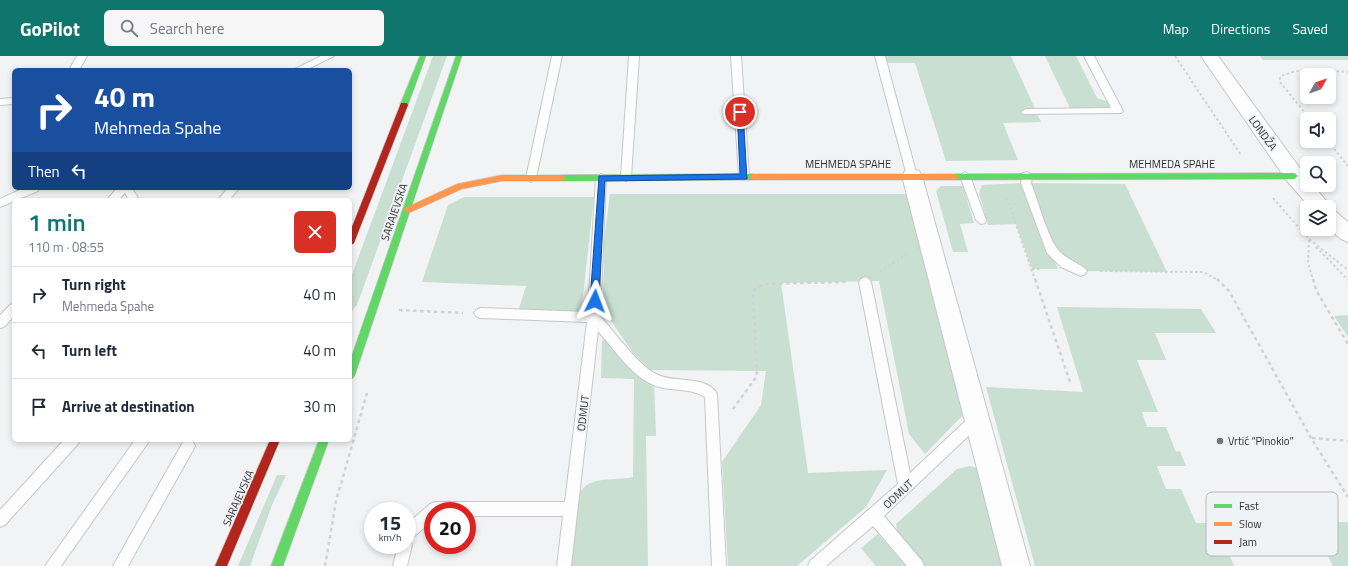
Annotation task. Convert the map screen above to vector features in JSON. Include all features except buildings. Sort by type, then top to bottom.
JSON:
[{"type":"street","points":[[352,238],[423,56]]},
{"type":"street","name":"SARAJEVSKA","points":[[352,369],[408,210],[459,56]]},
{"type":"street","name":"LONDŽA","points":[[1209,56],[1294,176],[1315,200]]},
{"type":"street","name":"MEHMEDA SPAHE","points":[[408,210],[460,186],[502,178],[744,176],[1294,176]]},
{"type":"street","points":[[912,176],[928,240],[978,418],[1016,566]]},
{"type":"street","points":[[1336,223],[1348,234]]},
{"type":"street","name":"SARAJEVSKA","points":[[221,566],[275,442]]},
{"type":"street","points":[[277,566],[323,442]]},
{"type":"lane","points":[[75,68],[82,56]]},
{"type":"lane","points":[[302,68],[329,56]]},
{"type":"lane","points":[[531,178],[557,56]]},
{"type":"lane","points":[[626,177],[634,56]]},
{"type":"lane","points":[[736,56],[744,176]]},
{"type":"lane","points":[[880,56],[912,176]]},
{"type":"lane","points":[[1026,112],[1118,111],[1089,56]]},
{"type":"lane","points":[[0,102],[12,101]]},
{"type":"lane","points":[[965,176],[981,220]]},
{"type":"lane","points":[[1027,176],[1026,183],[1051,250],[1065,264],[1081,271]]},
{"type":"lane","name":"ODMUT","points":[[564,566],[594,317],[601,178]]},
{"type":"lane","points":[[0,203],[29,190]]},
{"type":"lane","points":[[114,198],[121,190]]},
{"type":"lane","points":[[225,198],[232,190]]},
{"type":"lane","points":[[865,282],[906,487]]},
{"type":"lane","points":[[0,323],[12,310]]},
{"type":"lane","points":[[480,314],[594,317],[632,360],[654,380],[703,388],[710,394],[719,566]]},
{"type":"lane","name":"ODMUT","points":[[815,566],[906,487],[978,418]]},
{"type":"lane","points":[[0,520],[71,442]]},
{"type":"lane","points":[[52,566],[142,442]]},
{"type":"lane","points":[[120,566],[188,446]]},
{"type":"lane","points":[[416,526],[434,509],[572,509]]},
{"type":"lane","points":[[874,516],[917,566]]},
{"type":"lane","points":[[400,566],[403,554]]},
{"type":"path","points":[[1304,112],[1280,82],[1280,77],[1282,75],[1297,72],[1348,72]]},
{"type":"path","points":[[1334,148],[1348,166]]},
{"type":"path","points":[[1004,191],[1070,382]]},
{"type":"path","points":[[1348,280],[1309,239],[1308,262],[1316,290],[1348,344]]},
{"type":"path","points":[[712,425],[730,412],[757,376],[753,292],[757,287],[773,283],[865,282],[928,240]]},
{"type":"path","points":[[1032,269],[1203,272],[1218,280],[1229,292],[1311,438],[1348,497]]},
{"type":"path","points":[[394,310],[455,313]]},
{"type":"path","points":[[326,566],[336,501],[368,391]]},
{"type":"path","points":[[1311,438],[1348,441]]},
{"type":"green space","points":[[433,56],[447,56],[357,305],[352,311],[352,275]]},
{"type":"green space","points":[[885,56],[1011,56],[1041,122],[1003,123],[1018,160],[946,161],[915,63],[887,63]]},
{"type":"green space","points":[[1045,56],[1076,56],[1097,98],[1111,104],[1110,108],[1070,108]]},
{"type":"green space","points":[[1260,56],[1348,56],[1348,60],[1263,60]]},
{"type":"green space","points":[[1026,183],[1125,184],[1167,272],[1081,271],[1051,252],[1058,269],[1032,269],[1016,224],[988,225],[979,193],[982,185]]},
{"type":"green space","points":[[941,186],[963,186],[974,223],[960,224],[968,252],[953,252],[936,191]]},
{"type":"green space","points":[[610,194],[906,194],[963,415],[925,454],[909,434],[879,281],[781,283],[808,473],[887,470],[866,507],[797,566],[728,566],[722,462],[761,405],[766,371],[651,370],[633,353],[603,309],[604,241]]},
{"type":"green space","points":[[464,197],[594,197],[581,313],[518,312],[526,286],[422,282],[448,205]]},
{"type":"green space","points":[[1057,307],[1201,309],[1216,333],[1155,333],[1166,360],[1137,360],[1158,412],[1142,412],[1147,427],[1166,427],[1176,452],[1180,451],[1186,466],[1157,466],[1166,489],[1181,489],[1196,523],[1206,523],[1206,556],[1230,556],[1234,566],[1035,566],[986,387],[1083,392]]},
{"type":"green space","points":[[1348,315],[1348,337],[1334,316]]},
{"type":"green space","points":[[612,337],[654,380],[656,436],[646,436],[648,566],[564,566],[570,518],[578,495],[585,487],[593,482],[633,477],[634,379],[601,378],[602,340]]},
{"type":"green space","points":[[970,466],[983,470],[1010,566],[924,566],[898,536],[896,524],[957,469]]},
{"type":"green space","points":[[277,475],[286,475],[272,505],[250,566],[238,566]]},
{"type":"green space","points":[[1338,522],[1348,522],[1348,566],[1333,566],[1328,556],[1338,556]]},
{"type":"green space","points":[[878,534],[906,566],[876,566],[861,548]]},
{"type":"traffic: fast","points":[[404,105],[423,56]]},
{"type":"traffic: fast","points":[[352,369],[459,56]]},
{"type":"traffic: fast","points":[[955,177],[1294,176]]},
{"type":"traffic: fast","points":[[562,178],[753,177]]},
{"type":"traffic: fast","points":[[277,566],[323,442]]},
{"type":"traffic: slow","points":[[753,177],[955,177]]},
{"type":"traffic: slow","points":[[408,210],[460,186],[502,178],[562,178]]},
{"type":"traffic: jam","points":[[352,238],[404,105]]},
{"type":"traffic: jam","points":[[221,566],[274,442]]},
{"type":"place","name":"Vrtić “Pinokio”","points":[[1220,441]]},
{"type":"route","points":[[595,301],[601,178],[744,176],[740,112]]}]
